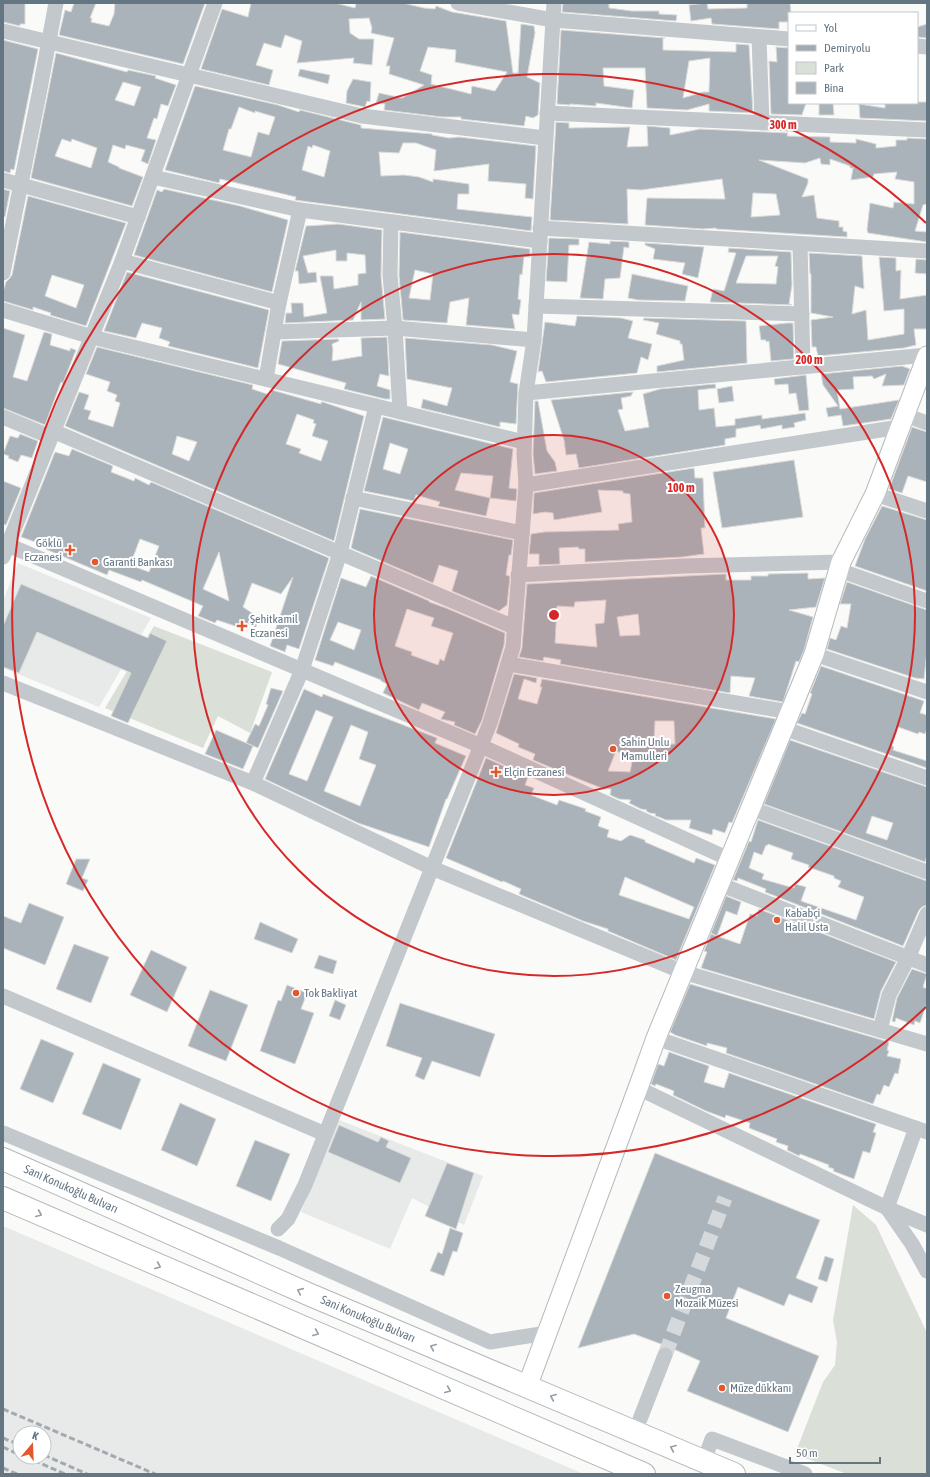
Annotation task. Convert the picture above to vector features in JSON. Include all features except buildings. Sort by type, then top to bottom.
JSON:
[{"type":"highway","name":"Sani Konukoğlu Bulvarı","points":[[3,1160],[308,1294],[734,1474]]},
{"type":"highway","points":[[3,1198],[644,1474]]},
{"type":"main road","points":[[527,1387],[656,1038],[814,654],[840,566],[875,494],[927,356]]},
{"type":"street","points":[[3,273],[56,3]]},
{"type":"street","points":[[215,3],[122,261],[5,548],[302,670],[481,746],[729,859]]},
{"type":"street","points":[[458,3],[553,20],[788,39]]},
{"type":"street","points":[[278,1229],[288,1218],[305,1186],[490,723],[513,647],[526,485],[524,442],[526,393],[534,340],[554,3]]},
{"type":"street","points":[[3,31],[362,116],[546,138]]},
{"type":"street","points":[[759,37],[762,123]]},
{"type":"street","points":[[547,113],[927,130]]},
{"type":"street","points":[[153,177],[300,210],[391,222],[540,235],[800,244],[927,251]]},
{"type":"street","points":[[3,180],[138,217]]},
{"type":"street","points":[[266,379],[279,303],[300,210]]},
{"type":"street","points":[[391,222],[390,275],[400,412]]},
{"type":"street","points":[[800,244],[803,367]]},
{"type":"street","points":[[122,261],[279,303]]},
{"type":"street","points":[[536,306],[802,314]]},
{"type":"street","points":[[3,310],[92,337],[524,442]]},
{"type":"street","points":[[274,332],[395,328],[534,340]]},
{"type":"street","points":[[526,393],[927,356]]},
{"type":"street","points":[[253,784],[302,670],[340,553],[376,406]]},
{"type":"street","points":[[3,417],[52,434],[340,553],[514,627]]},
{"type":"street","points":[[526,485],[902,421],[927,423]]},
{"type":"street","points":[[875,494],[927,512]]},
{"type":"street","points":[[353,498],[522,533]]},
{"type":"street","points":[[518,576],[684,566],[840,566],[927,601]]},
{"type":"street","points":[[814,654],[927,692]]},
{"type":"street","points":[[508,664],[787,720],[927,778]]},
{"type":"street","points":[[3,683],[253,784],[432,868],[683,972],[927,1044]]},
{"type":"street","points":[[750,808],[927,872]]},
{"type":"street","points":[[719,884],[927,965]]},
{"type":"street","points":[[880,1030],[889,995],[908,958],[927,914]]},
{"type":"street","points":[[3,996],[325,1134]]},
{"type":"street","points":[[656,1038],[922,1130],[887,1208]]},
{"type":"street","points":[[638,1088],[887,1208],[927,1225]]},
{"type":"street","points":[[3,1133],[279,1248],[490,1342],[547,1333]]},
{"type":"street","points":[[887,1208],[912,1244],[927,1271]]},
{"type":"street","points":[[640,1419],[665,1355]]},
{"type":"street","points":[[704,1461],[712,1439],[805,1474]]},
{"type":"shaded area","points":[[18,563],[151,618],[99,707],[3,668],[3,601]]},
{"type":"shaded area","points":[[339,1120],[483,1176],[464,1225],[412,1198],[390,1249],[301,1212]]},
{"type":"shaded area","points":[[3,1226],[584,1474],[3,1474]]},
{"type":"green space","points":[[154,626],[272,672],[250,733],[218,716],[203,748],[105,708]]},
{"type":"green space","points":[[853,1205],[876,1225],[927,1333],[927,1474],[847,1474],[795,1454],[823,1382],[835,1365],[837,1342],[833,1320]]},
{"type":"tunnel","points":[[665,1355],[725,1198]]},
{"type":"railway","points":[[3,1409],[155,1474]]},
{"type":"railway","points":[[3,1438],[12,1442]]},
{"type":"railway","points":[[3,1447],[12,1451]]},
{"type":"railway","points":[[52,1459],[87,1474]]},
{"type":"railway","points":[[44,1465],[65,1474]]},
{"type":"railway","points":[[3,1468],[17,1474]]},
{"type":"place","name":"Göklü Eczanesi","points":[[70,550]]},
{"type":"place","name":"Garanti Bankası","points":[[95,562]]},
{"type":"place","name":"Şehitkamil Eczanesi","points":[[242,626]]},
{"type":"place","name":"Sahin Unlu Mamulleri","points":[[613,749]]},
{"type":"place","name":"Elçin Eczanesi","points":[[496,772]]},
{"type":"place","name":"Kababçi Halil Usta","points":[[777,920]]},
{"type":"place","name":"Tok Bakliyat","points":[[296,993]]},
{"type":"place","name":"Zeugma Mozaik Müzesi","points":[[667,1296]]},
{"type":"place","name":"Müze dükkanı","points":[[722,1388]]}]
